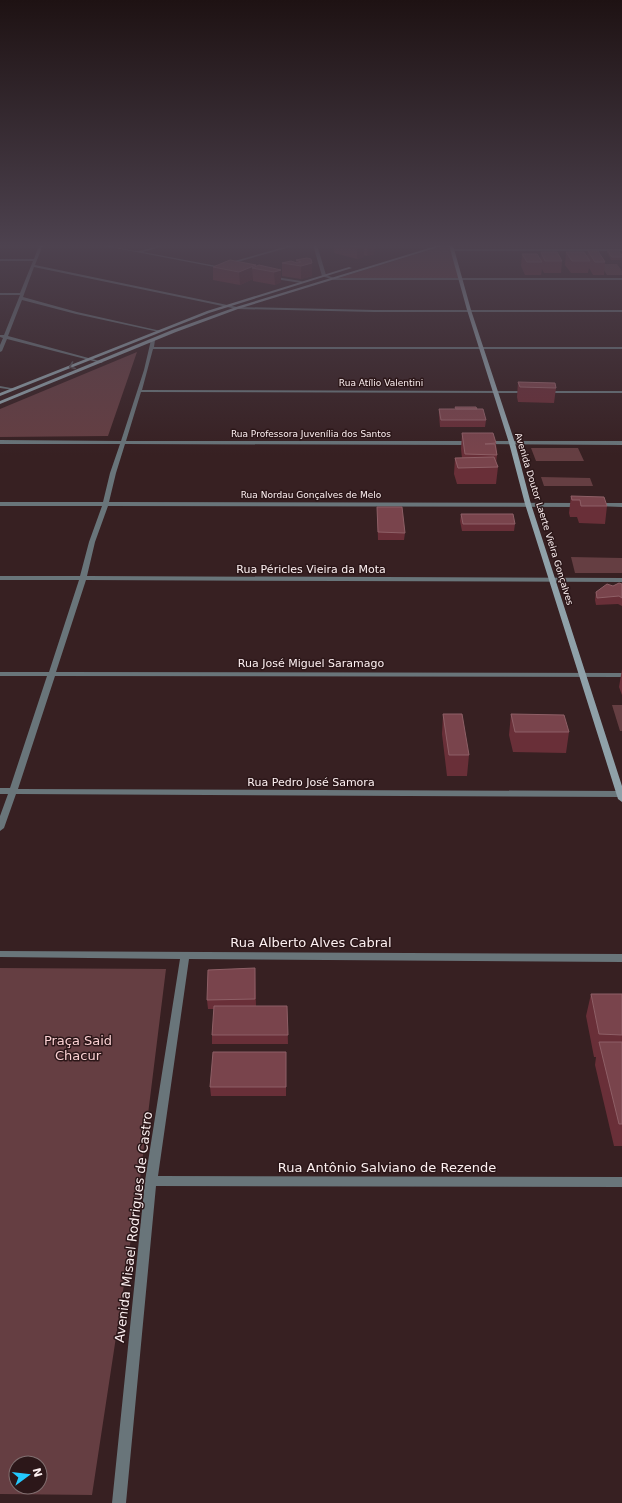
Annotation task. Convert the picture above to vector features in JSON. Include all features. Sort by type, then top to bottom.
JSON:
[{"type":"main road","points":[[0,395],[141,340],[158,331],[202,315]]},
{"type":"main road","points":[[0,403],[100,362],[153,344],[174,331],[217,315]]},
{"type":"main road","name":"Avenida Doutor Laerte Vieira Gonçalves","points":[[470,315],[494,392],[512,443],[528,504],[622,796]]},
{"type":"street","points":[[0,351],[2,336],[12,315]]},
{"type":"street","points":[[86,315],[158,331]]},
{"type":"street","points":[[2,336],[100,362]]},
{"type":"street","points":[[0,828],[83,579],[92,542],[106,504],[122,442],[140,391],[153,344],[480,348],[622,348]]},
{"type":"street","points":[[0,387],[14,389]]},
{"type":"street","name":"Rua Atílio Valentini","points":[[140,391],[534,392]]},
{"type":"street","points":[[542,392],[622,392]]},
{"type":"street","name":"Rua Professora Juvenília dos Santos","points":[[0,442],[622,443]]},
{"type":"street","name":"Rua Nordau Gonçalves de Melo","points":[[0,504],[583,505]]},
{"type":"street","points":[[591,505],[622,505]]},
{"type":"street","name":"Rua Péricles Vieira da Mota","points":[[0,578],[622,580]]},
{"type":"street","name":"Rua José Miguel Saramago","points":[[0,674],[622,675]]},
{"type":"street","name":"Rua Pedro José Samora","points":[[0,791],[622,796]]},
{"type":"street","name":"Rua Alberto Alves Cabral","points":[[0,954],[622,958]]},
{"type":"street","name":"Avenida Misael Rodrigues de Castro","points":[[119,1503],[151,1181],[185,954]]},
{"type":"street","name":"Rua Antônio Salviano de Rezende","points":[[151,1181],[622,1182]]},
{"type":"green space","points":[[137,352],[108,436],[0,437],[0,409]]},
{"type":"green space","points":[[531,448],[578,448],[584,461],[536,461]]},
{"type":"green space","points":[[541,477],[590,478],[593,486],[544,486]]},
{"type":"green space","points":[[571,557],[622,558],[622,573],[575,573]]},
{"type":"green space","points":[[612,705],[622,705],[622,731],[620,731]]},
{"type":"green space","name":"Praça Said Chacur","points":[[0,968],[166,969],[140,1179],[92,1495],[48,1495],[48,1455],[8,1455],[8,1494],[0,1494]]},
{"type":"building","points":[[518,382],[555,383],[556,388],[520,387]]},
{"type":"building","points":[[455,407],[476,407],[477,409],[456,409]]},
{"type":"building","points":[[439,409],[483,409],[486,420],[441,420]]},
{"type":"building","points":[[462,433],[493,433],[496,443],[485,444],[495,444],[497,455],[465,454]]},
{"type":"building","points":[[494,457],[498,467],[458,468],[455,458]]},
{"type":"building","points":[[571,496],[604,497],[607,506],[581,506],[580,500],[572,500]]},
{"type":"building","points":[[377,507],[402,507],[405,533],[378,532]]},
{"type":"building","points":[[461,514],[513,514],[515,524],[463,524]]},
{"type":"building","points":[[619,583],[622,584],[622,598],[619,596],[597,598],[596,592],[607,584],[613,586]]},
{"type":"building","points":[[443,714],[462,714],[469,755],[449,755]]},
{"type":"building","points":[[511,714],[564,715],[569,732],[515,732]]},
{"type":"building","points":[[255,968],[255,999],[207,1000],[208,970]]},
{"type":"building","points":[[591,994],[622,994],[622,1035],[599,1034]]},
{"type":"building","points":[[214,1006],[287,1006],[288,1035],[212,1035]]},
{"type":"building","points":[[599,1042],[622,1042],[622,1124],[619,1124]]},
{"type":"building","points":[[213,1052],[286,1052],[286,1087],[210,1087]]}]
